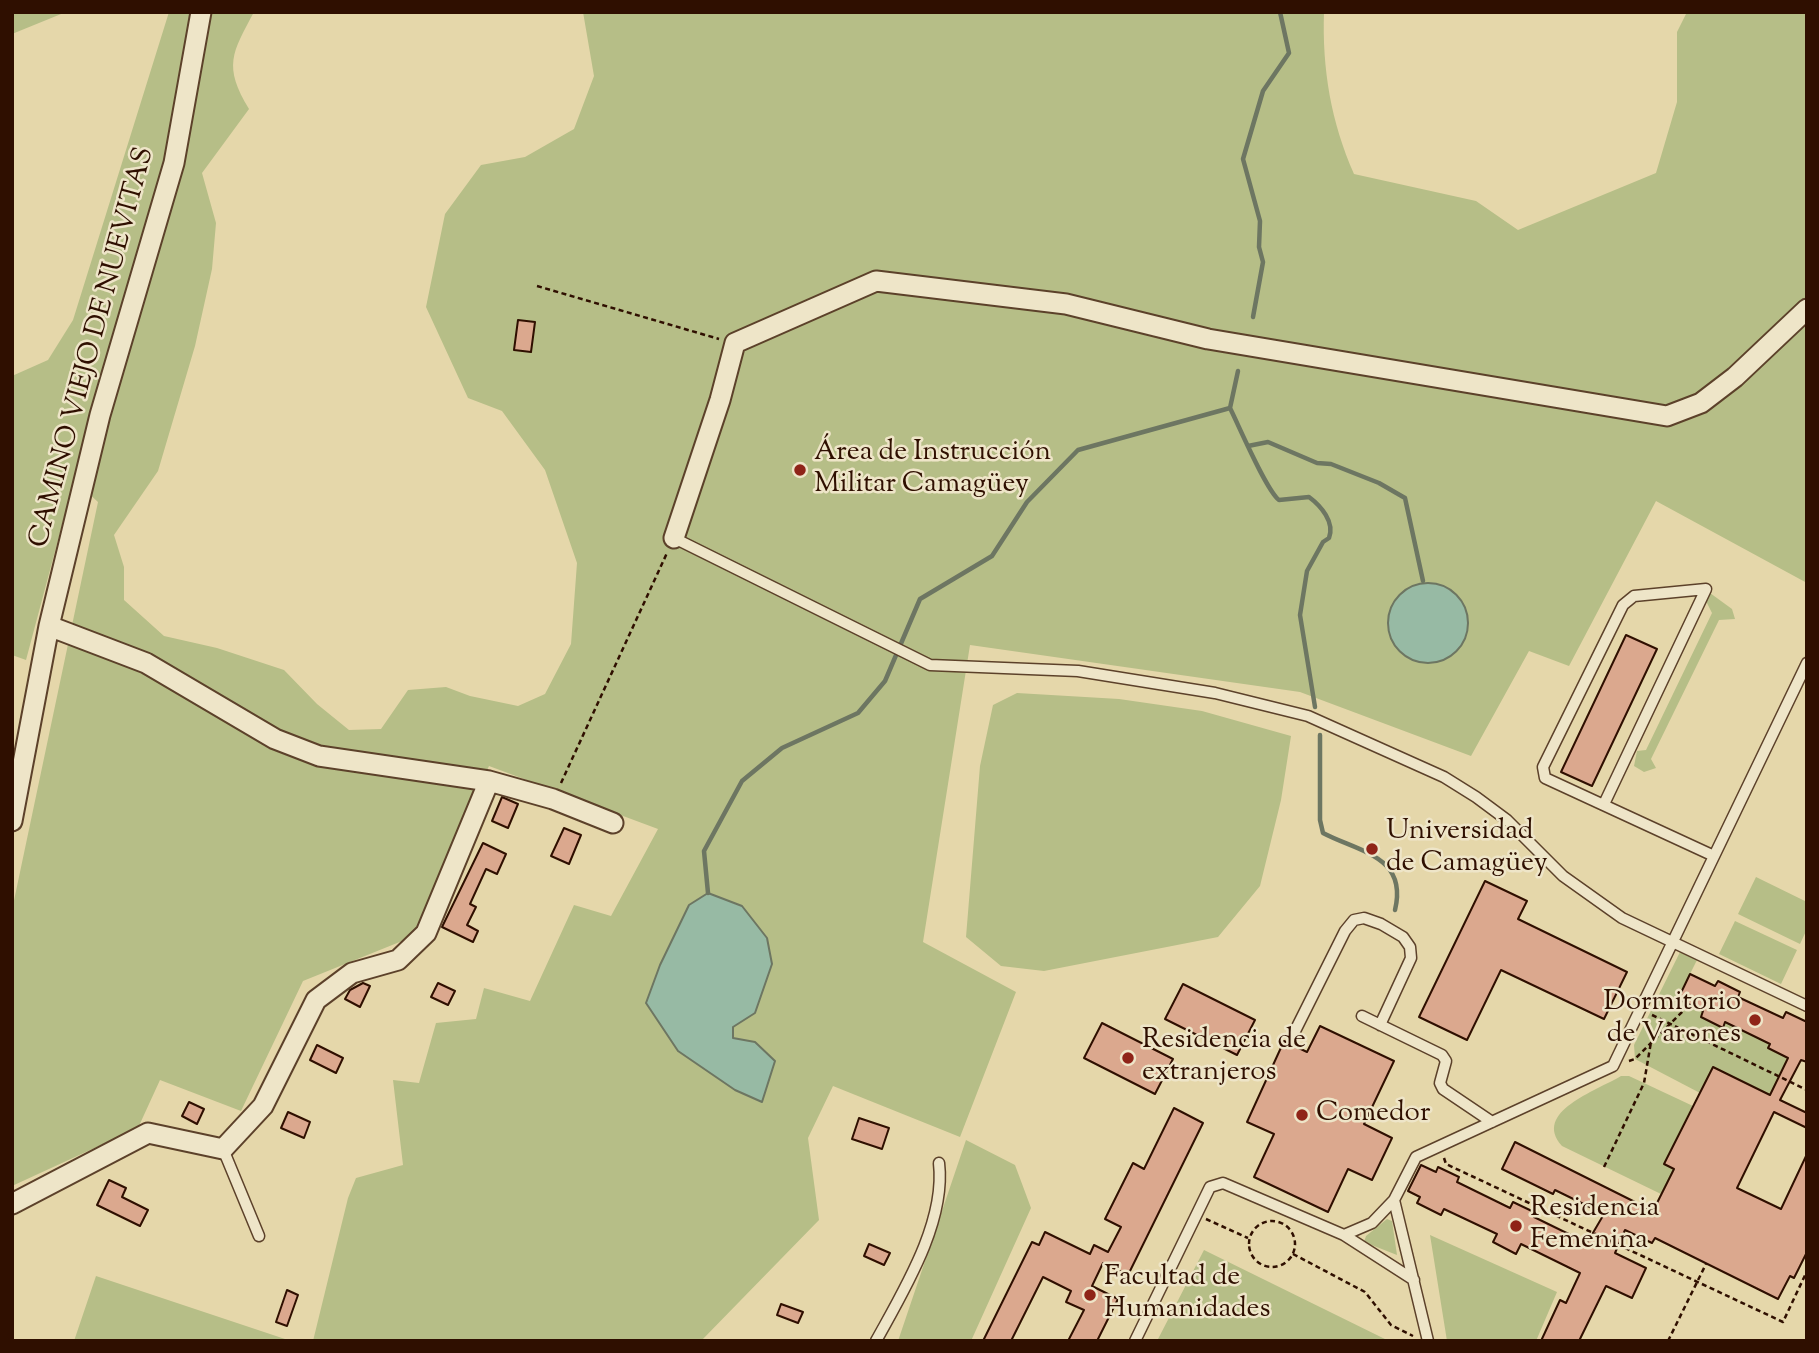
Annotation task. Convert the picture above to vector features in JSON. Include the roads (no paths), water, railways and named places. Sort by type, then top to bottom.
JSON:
[{"type":"street","name":"CAMINO VIEJO DE NUEVITAS","points":[[12,821],[49,626],[100,415],[174,163],[201,12]]},
{"type":"street","points":[[674,538],[720,400],[735,343],[876,281],[1066,304],[1208,339],[1667,416],[1701,403],[1735,377],[1807,309]]},
{"type":"street","points":[[49,626],[146,663],[275,739],[319,756],[489,781],[553,799],[613,823]]},
{"type":"street","points":[[12,1204],[148,1133],[223,1149],[263,1106],[316,1000],[352,973],[398,960],[426,933],[489,781]]},
{"type":"lane","points":[[674,538],[930,665],[1077,671],[1215,693],[1308,716],[1444,777],[1507,820],[1563,876],[1622,918],[1671,944],[1807,1006]]},
{"type":"lane","points":[[1604,804],[1706,589],[1634,596],[1623,605],[1543,767],[1545,778],[1714,856]]},
{"type":"lane","points":[[1344,1235],[1372,1223],[1394,1200],[1416,1157],[1613,1066],[1807,663]]},
{"type":"lane","points":[[1294,1033],[1345,931],[1354,920],[1364,918],[1403,937],[1410,947],[1411,958],[1380,1025]]},
{"type":"lane","points":[[1362,1016],[1442,1055],[1446,1061],[1440,1083],[1443,1089],[1492,1122]]},
{"type":"lane","points":[[223,1149],[259,1236]]},
{"type":"lane","points":[[876,1341],[930,1230],[942,1188],[939,1163]]},
{"type":"lane","points":[[1135,1341],[1210,1187],[1223,1184],[1344,1235],[1414,1280]]},
{"type":"lane","points":[[1394,1200],[1429,1341]]},
{"type":"waterway","points":[[1253,317],[1263,262],[1259,247],[1260,221],[1243,159],[1263,91],[1289,53],[1280,12]]},
{"type":"waterway","points":[[1238,371],[1230,408],[1267,484],[1279,500],[1309,497],[1322,510],[1330,526],[1329,538],[1323,542],[1307,571],[1300,615],[1315,707]]},
{"type":"waterway","points":[[708,893],[704,851],[742,781],[782,748],[858,713],[885,681],[920,599],[992,556],[1027,502],[1078,450],[1230,408]]},
{"type":"waterway","points":[[1248,446],[1268,442],[1317,463],[1331,464],[1379,483],[1405,498],[1423,581]]},
{"type":"waterway","points":[[1320,735],[1320,820],[1323,833],[1365,851],[1387,867],[1394,878],[1397,892],[1395,910]]},
{"type":"place","name":"Área de Instrucción Militar Camagüey","points":[[800,470]]},
{"type":"place","name":"Universidad de Camagüey","points":[[1372,849]]},
{"type":"place","name":"Dormitorio de Varones","points":[[1755,1020]]},
{"type":"place","name":"Residencia de extranjeros","points":[[1128,1058]]},
{"type":"place","name":"Comedor","points":[[1302,1115]]},
{"type":"place","name":"Residencia Femenina","points":[[1516,1226]]},
{"type":"place","name":"Facultad de Humanidades","points":[[1090,1295]]}]
